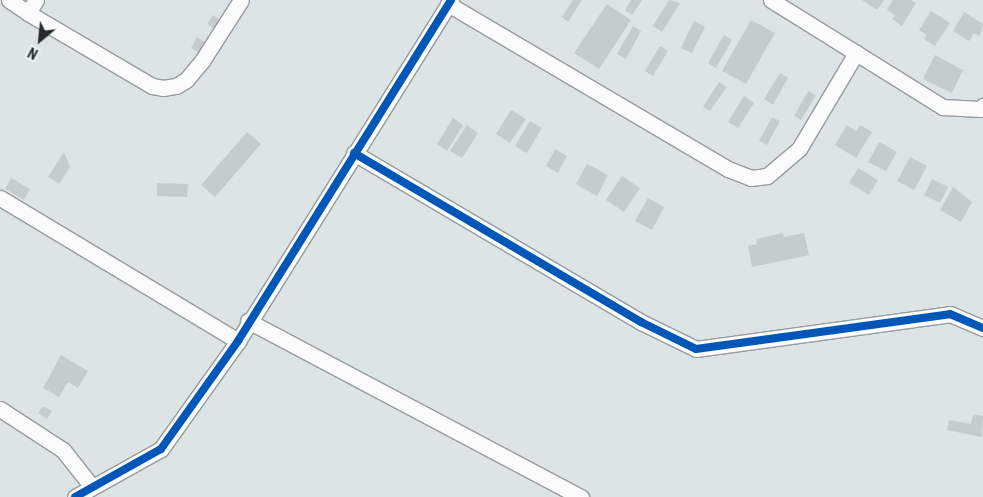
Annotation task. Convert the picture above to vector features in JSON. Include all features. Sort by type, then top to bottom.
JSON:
[{"type":"street","points":[[9,0],[32,6],[152,86],[163,88],[176,86],[197,67],[241,0]]},
{"type":"street","points":[[771,0],[943,107],[980,110],[983,106]]},
{"type":"street","points":[[75,497],[161,449],[238,341],[248,321],[450,2],[728,170],[751,178],[767,176],[799,149],[856,53]]},
{"type":"street","points":[[354,153],[641,322],[696,349],[950,314],[983,328]]},
{"type":"street","points":[[0,198],[238,341]]},
{"type":"street","points":[[248,321],[581,497]]},
{"type":"street","points":[[0,409],[63,450],[92,487]]},
{"type":"building","points":[[573,0],[582,0],[568,22],[562,17]]},
{"type":"building","points":[[631,0],[642,0],[632,15],[625,10]]},
{"type":"building","points":[[669,0],[680,3],[662,32],[653,26]]},
{"type":"building","points":[[862,0],[884,0],[877,10]]},
{"type":"building","points":[[893,0],[911,0],[916,3],[902,26],[892,19],[895,15],[887,10]]},
{"type":"building","points":[[607,4],[631,20],[599,69],[574,53]]},
{"type":"building","points":[[931,11],[950,23],[935,46],[924,39],[927,35],[919,30]]},
{"type":"building","points":[[964,12],[983,24],[980,36],[974,33],[969,41],[953,31]]},
{"type":"building","points":[[213,15],[222,21],[216,30],[207,24]]},
{"type":"building","points":[[751,20],[775,33],[746,84],[722,71]]},
{"type":"building","points":[[694,21],[705,27],[692,53],[681,48]]},
{"type":"building","points":[[633,26],[641,31],[626,59],[617,54]]},
{"type":"building","points":[[724,35],[732,40],[716,68],[708,63]]},
{"type":"building","points":[[197,37],[209,45],[203,55],[191,48]]},
{"type":"building","points":[[660,46],[668,51],[653,76],[645,71]]},
{"type":"building","points":[[935,55],[963,70],[952,93],[923,79]]},
{"type":"building","points":[[780,73],[788,78],[773,105],[764,99]]},
{"type":"building","points":[[719,82],[727,87],[710,111],[703,107]]},
{"type":"building","points":[[808,91],[816,95],[801,120],[794,116]]},
{"type":"building","points":[[744,96],[754,103],[738,128],[728,122]]},
{"type":"building","points":[[511,110],[526,119],[510,143],[496,134]]},
{"type":"building","points":[[772,117],[780,121],[767,145],[759,141]]},
{"type":"building","points":[[453,118],[463,125],[447,151],[437,144]]},
{"type":"building","points":[[530,121],[542,128],[527,153],[515,146]]},
{"type":"building","points":[[467,125],[478,133],[462,158],[450,151]]},
{"type":"building","points":[[847,125],[856,131],[860,125],[872,132],[856,158],[835,145]]},
{"type":"building","points":[[247,132],[261,144],[215,197],[201,185]]},
{"type":"building","points":[[879,142],[897,152],[886,171],[868,162]]},
{"type":"building","points":[[555,149],[567,156],[558,173],[546,166]]},
{"type":"building","points":[[64,152],[70,167],[59,184],[48,177]]},
{"type":"building","points":[[910,157],[927,166],[914,190],[897,181]]},
{"type":"building","points":[[587,164],[608,175],[597,196],[576,184]]},
{"type":"building","points":[[858,168],[878,180],[869,195],[849,183]]},
{"type":"building","points":[[622,176],[640,188],[624,212],[606,200]]},
{"type":"building","points":[[11,178],[30,189],[24,200],[5,189]]},
{"type":"building","points":[[932,179],[948,187],[940,203],[924,195]]},
{"type":"building","points":[[157,183],[188,184],[187,197],[157,196]]},
{"type":"building","points":[[953,187],[972,202],[961,222],[940,210]]},
{"type":"building","points":[[648,198],[664,207],[652,230],[635,221]]},
{"type":"building","points":[[783,233],[784,237],[804,233],[809,255],[752,267],[748,246],[757,244],[756,239]]},
{"type":"building","points":[[61,355],[88,371],[78,388],[68,382],[59,397],[43,388]]},
{"type":"building","points":[[43,406],[52,411],[47,419],[38,413]]},
{"type":"building","points":[[973,414],[983,416],[982,437],[947,430],[949,420],[971,424]]},
{"type":"cycle path","points":[[75,497],[161,449],[238,341],[451,0]]},
{"type":"cycle path","points":[[354,153],[641,322],[696,349],[950,314],[983,328]]}]
